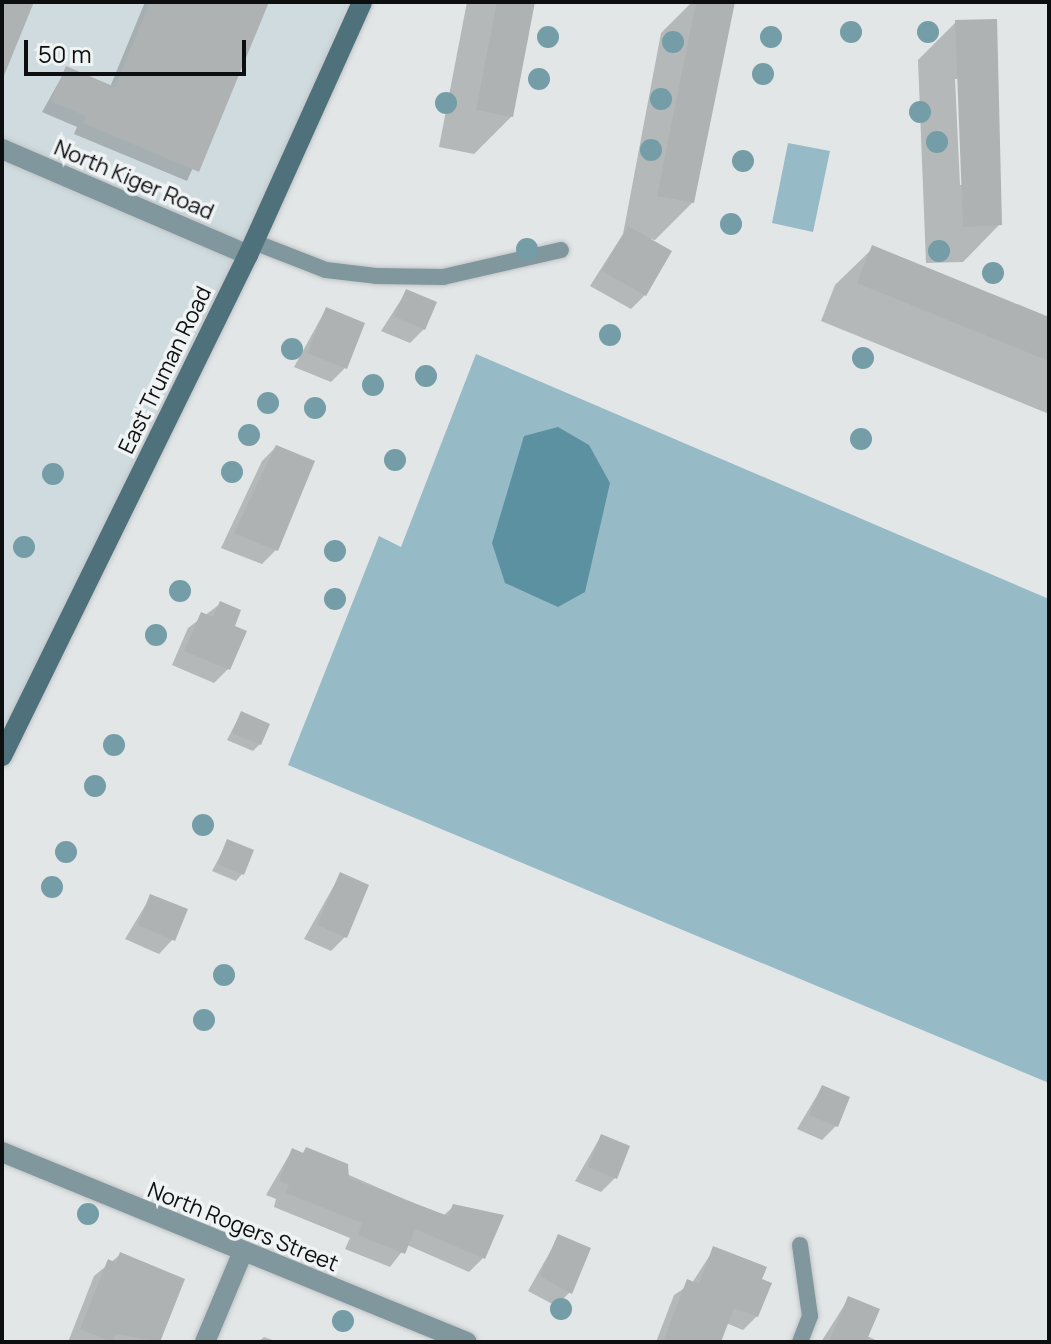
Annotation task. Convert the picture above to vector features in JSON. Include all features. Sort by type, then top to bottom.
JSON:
[{"type":"main road","name":"East Truman Road","points":[[2,756],[251,249],[362,2]]},
{"type":"street","name":"North Kiger Road","points":[[2,149],[251,249]]},
{"type":"street","name":"North Rogers Street","points":[[2,1152],[242,1254],[467,1342]]},
{"type":"street","points":[[205,1342],[242,1254]]},
{"type":"lane","points":[[251,249],[326,270],[443,277],[561,250]]},
{"type":"lane","points":[[800,1245],[810,1316],[800,1342]]},
{"type":"shaded area","points":[[2,2],[348,2],[248,255],[2,766]]},
{"type":"shaded area","points":[[788,143],[830,151],[813,232],[772,223]]},
{"type":"shaded area","points":[[476,354],[1049,599],[1049,1083],[288,765],[379,536],[401,547]]},
{"type":"shaded area","points":[[558,427],[589,445],[610,483],[585,592],[558,607],[505,583],[492,543],[524,436]]},
{"type":"building","points":[[2,2],[34,2],[3,78],[2,78]]},
{"type":"building","points":[[150,2],[269,2],[199,172],[83,123],[86,116],[51,101],[66,66],[115,87]]},
{"type":"building","points":[[497,2],[535,2],[513,117],[476,110]]},
{"type":"building","points":[[696,2],[735,2],[694,203],[657,196]]},
{"type":"building","points":[[997,19],[1002,225],[963,227],[955,20]]},
{"type":"building","points":[[628,226],[672,251],[646,296],[602,271]]},
{"type":"building","points":[[872,245],[1049,317],[1049,361],[857,283]]},
{"type":"building","points":[[406,289],[437,302],[425,330],[394,316]]},
{"type":"building","points":[[326,307],[365,323],[347,369],[307,353]]},
{"type":"building","points":[[276,445],[315,461],[278,551],[234,533]]},
{"type":"building","points":[[220,601],[241,610],[235,626],[247,631],[230,670],[184,651],[201,612],[213,617]]},
{"type":"building","points":[[241,711],[270,724],[261,745],[232,733]]},
{"type":"building","points":[[227,839],[254,850],[244,875],[217,864]]},
{"type":"building","points":[[340,872],[369,885],[347,938],[317,925]]},
{"type":"building","points":[[150,894],[188,909],[175,941],[138,925]]},
{"type":"building","points":[[822,1085],[850,1097],[838,1127],[809,1115]]},
{"type":"building","points":[[601,1134],[630,1146],[617,1179],[588,1167]]},
{"type":"building","points":[[306,1147],[348,1164],[349,1178],[448,1216],[453,1204],[504,1215],[485,1259],[415,1229],[405,1254],[358,1235],[362,1223],[286,1193],[289,1185],[279,1181],[292,1148],[303,1153]]},
{"type":"building","points":[[558,1234],[591,1248],[572,1294],[540,1276]]},
{"type":"building","points":[[713,1246],[767,1267],[762,1279],[772,1283],[758,1317],[734,1308],[721,1342],[663,1342],[687,1279],[699,1284]]},
{"type":"building","points":[[120,1252],[185,1279],[160,1342],[116,1334],[112,1342],[80,1329],[108,1259],[116,1263]]},
{"type":"building","points":[[848,1296],[880,1309],[866,1342],[829,1342]]}]
